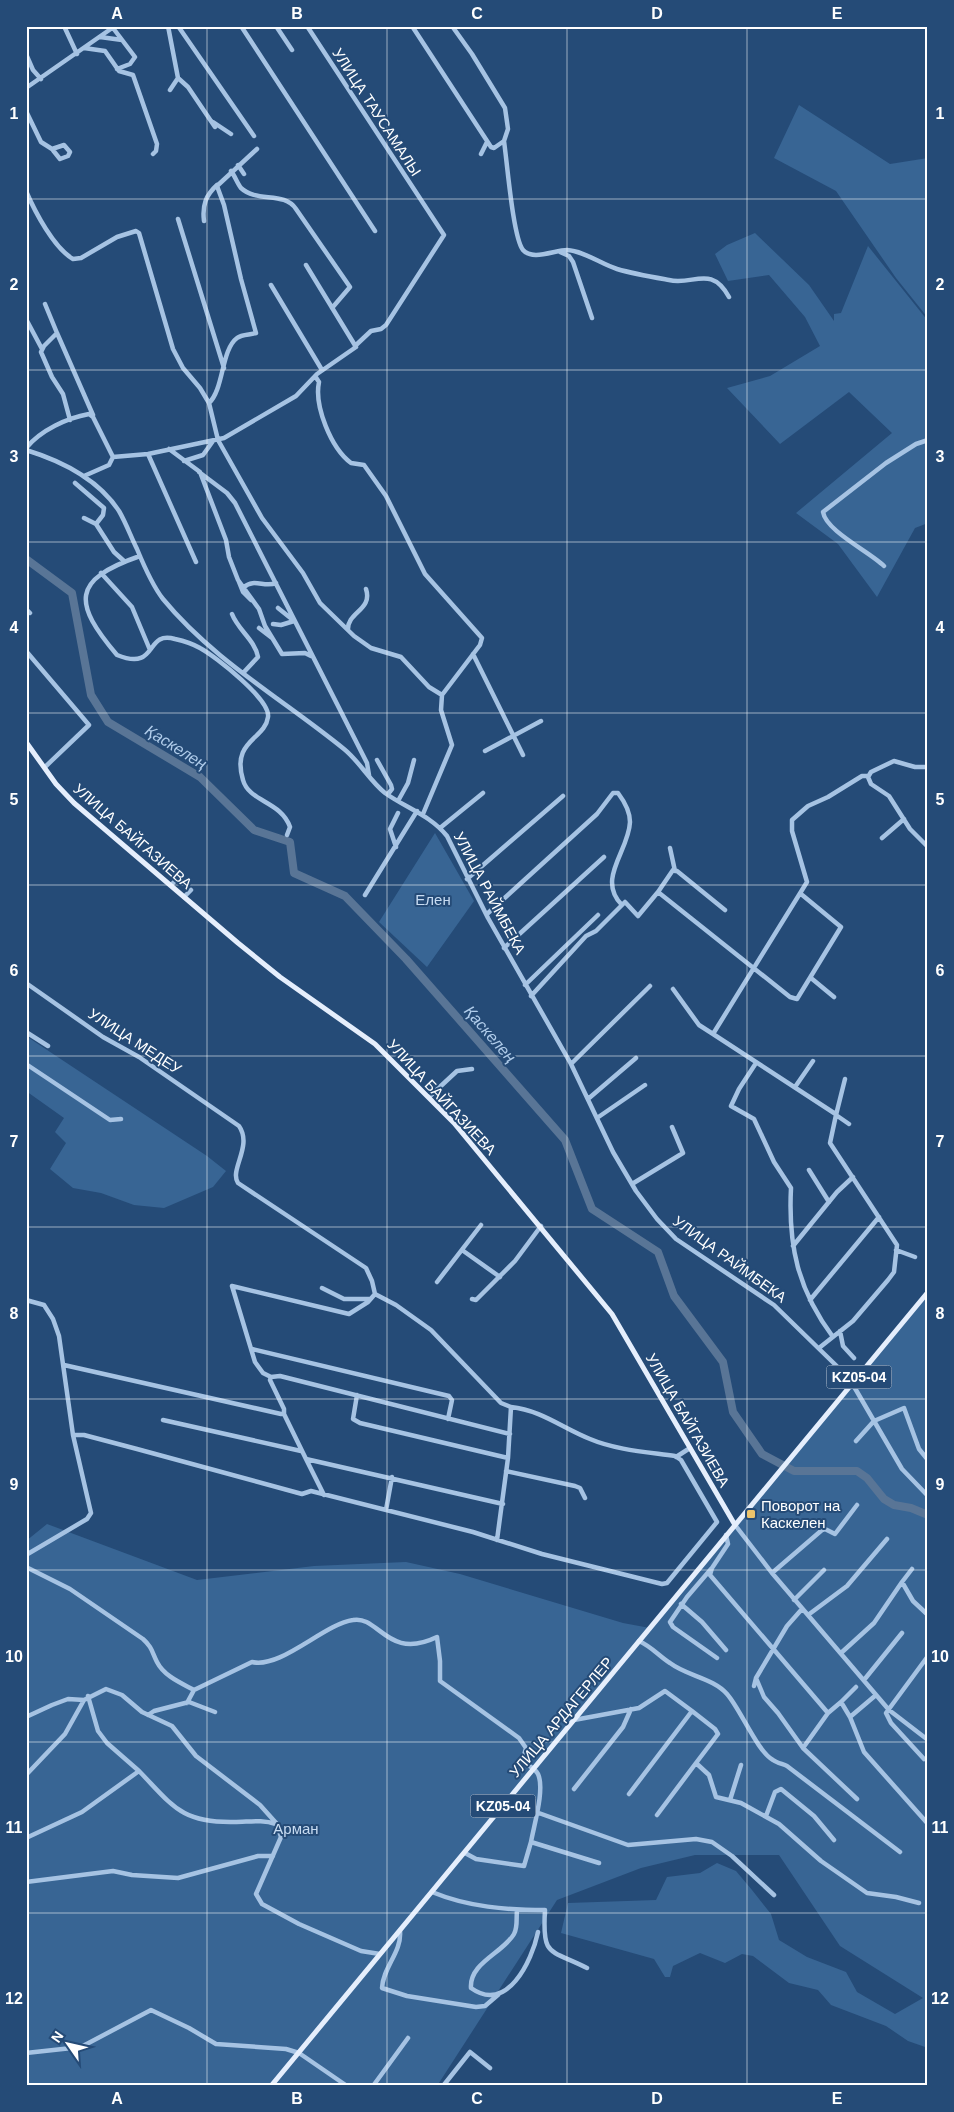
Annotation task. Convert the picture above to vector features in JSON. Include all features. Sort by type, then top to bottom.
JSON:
[{"type":"main road","name":"УЛИЦА БАЙГАЗИЕВА","points":[[26,742],[74,804],[173,884],[184,897],[280,977],[375,1044],[454,1124],[541,1226],[612,1314],[735,1525]]},
{"type":"main road","name":"KZ05-04","points":[[735,1525],[928,1292]]},
{"type":"main road","name":"УЛИЦА АРДАГЕРЛЕР","points":[[271,2086],[735,1525]]},
{"type":"street","points":[[64,26],[77,54]]},
{"type":"street","points":[[168,26],[178,80],[188,87],[215,127]]},
{"type":"street","points":[[178,26],[237,115],[254,136]]},
{"type":"street","points":[[241,26],[375,231]]},
{"type":"street","points":[[276,26],[292,50]]},
{"type":"street","name":"УЛИЦА ТАУСАМАЛЫ","points":[[307,26],[443,231],[443,237],[386,325],[381,329],[371,331],[355,346]]},
{"type":"street","points":[[412,26],[487,142],[492,148],[504,141]]},
{"type":"street","points":[[452,26],[472,54],[505,108],[508,129],[504,141],[520,245],[528,254],[568,250],[617,269],[670,280],[687,281],[702,277],[718,284],[729,297]]},
{"type":"street","points":[[26,88],[42,79],[114,27],[135,57],[130,64],[117,69]]},
{"type":"street","points":[[100,37],[122,40]]},
{"type":"street","points":[[84,48],[105,51],[117,69],[123,74],[129,72],[133,75],[157,144],[153,154]]},
{"type":"street","points":[[26,54],[33,70],[42,79]]},
{"type":"street","points":[[170,90],[178,80]]},
{"type":"street","points":[[26,111],[41,142],[52,150]]},
{"type":"street","points":[[209,120],[231,134]]},
{"type":"street","points":[[480,154],[487,142]]},
{"type":"street","points":[[204,221],[203,208],[217,184],[257,149]]},
{"type":"street","points":[[238,165],[244,174]]},
{"type":"street","points":[[232,171],[240,187],[246,192],[289,200],[296,209],[350,287],[332,308]]},
{"type":"street","points":[[209,403],[215,394],[236,338],[256,333],[217,184]]},
{"type":"street","points":[[26,191],[40,219],[64,252],[73,259],[81,258],[117,238],[136,231],[139,233],[173,349],[183,368],[200,388],[209,403],[216,441],[271,532],[303,573],[320,603],[348,631],[371,648],[401,657],[428,687],[442,695]]},
{"type":"street","points":[[178,219],[224,368]]},
{"type":"street","points":[[559,251],[569,256],[573,262],[592,318]]},
{"type":"street","points":[[184,461],[202,455],[216,441],[296,396],[322,370],[355,346],[306,265]]},
{"type":"street","points":[[271,285],[322,370]]},
{"type":"street","points":[[44,304],[112,456],[109,465],[84,476]]},
{"type":"street","points":[[26,319],[42,349],[52,377],[62,394],[70,420]]},
{"type":"street","points":[[42,349],[57,333]]},
{"type":"street","points":[[315,376],[320,382],[317,392],[318,404],[338,449],[351,463],[364,465],[371,474],[386,496],[425,574],[482,638],[480,645],[442,695],[441,710],[452,745],[423,814]]},
{"type":"street","points":[[26,449],[34,440],[70,420],[89,414],[93,417]]},
{"type":"street","points":[[884,566],[826,522],[823,512],[886,463],[916,444],[928,440]]},
{"type":"street","points":[[112,456],[148,454],[216,441]]},
{"type":"street","name":"УЛИЦА РАЙМБЕКА","points":[[26,449],[49,458],[84,476],[109,498],[120,513],[140,556],[163,598],[202,639],[345,749],[388,794],[423,814],[447,836],[504,948],[572,1064],[613,1152],[632,1184],[657,1219],[676,1239],[774,1305],[819,1348],[853,1384],[902,1469],[928,1496]]},
{"type":"street","points":[[169,449],[227,493],[235,503],[367,763],[369,775]]},
{"type":"street","points":[[148,454],[196,562]]},
{"type":"street","points":[[199,472],[226,540],[229,557],[243,592],[254,602]]},
{"type":"street","points":[[75,483],[104,508],[103,515],[96,524]]},
{"type":"street","points":[[84,518],[96,524],[114,552],[124,561]]},
{"type":"street","points":[[140,556],[124,561],[101,573],[93,581],[84,600],[92,619],[117,655],[138,661],[143,658],[157,641],[168,637],[199,647],[227,668],[265,705],[269,715],[266,724],[248,742],[242,752],[242,778],[252,795],[272,804],[289,823],[290,827],[287,835]]},
{"type":"street","points":[[101,573],[132,607],[150,650]]},
{"type":"street","points":[[238,580],[254,602],[284,656],[306,653],[311,656]]},
{"type":"street","points":[[244,586],[254,582],[267,586],[276,583]]},
{"type":"street","points":[[348,631],[349,621],[366,603],[368,598],[366,589]]},
{"type":"street","points":[[278,608],[294,621]]},
{"type":"street","points":[[232,614],[235,623],[257,651],[258,657],[244,672]]},
{"type":"street","points":[[274,624],[280,625],[294,621]]},
{"type":"street","points":[[259,628],[273,638]]},
{"type":"street","points":[[26,651],[89,725],[45,767]]},
{"type":"street","points":[[473,654],[523,755]]},
{"type":"street","points":[[485,751],[540,721]]},
{"type":"street","points":[[377,760],[391,785],[392,789],[388,794]]},
{"type":"street","points":[[398,801],[408,783],[414,760]]},
{"type":"street","points":[[713,1034],[807,882],[792,831],[792,820],[808,806],[828,797],[862,776],[868,776],[894,761],[915,767],[928,767]]},
{"type":"street","points":[[868,776],[869,782],[889,796],[904,819],[928,847]]},
{"type":"street","points":[[440,828],[483,793]]},
{"type":"street","points":[[487,914],[597,814],[612,793],[618,793],[624,801],[630,822],[612,878],[614,894],[622,906]]},
{"type":"street","points":[[467,878],[563,796]]},
{"type":"street","points":[[365,895],[417,811]]},
{"type":"street","points":[[396,847],[390,829],[398,813]]},
{"type":"street","points":[[882,838],[904,819]]},
{"type":"street","points":[[670,848],[675,871],[725,910]]},
{"type":"street","points":[[504,948],[604,857]]},
{"type":"street","points":[[532,996],[586,936],[596,931],[625,902],[638,916],[673,870],[675,871]]},
{"type":"street","points":[[184,897],[191,890]]},
{"type":"street","points":[[658,892],[790,997],[797,998],[841,927],[801,894]]},
{"type":"street","points":[[525,985],[598,915]]},
{"type":"street","points":[[577,945],[579,932]]},
{"type":"street","points":[[811,978],[834,997]]},
{"type":"street","name":"УЛИЦА МЕДЕУ","points":[[27,985],[103,1037],[139,1057],[240,1126],[243,1133],[244,1148],[236,1181],[366,1268],[372,1281],[373,1296]]},
{"type":"street","points":[[572,1064],[650,986]]},
{"type":"street","points":[[674,989],[699,1025],[849,1124]]},
{"type":"street","points":[[26,1032],[48,1046]]},
{"type":"street","points":[[588,1098],[636,1058]]},
{"type":"street","points":[[795,1087],[812,1061]]},
{"type":"street","points":[[756,1062],[731,1106],[754,1119],[774,1162],[788,1183],[793,1246],[797,1269],[810,1300],[832,1337]]},
{"type":"street","points":[[26,1064],[110,1120],[121,1119]]},
{"type":"street","points":[[429,1098],[457,1071],[472,1069]]},
{"type":"street","points":[[819,1348],[860,1313],[894,1272],[897,1245],[895,1239],[830,1143],[845,1079]]},
{"type":"street","points":[[596,1118],[645,1085]]},
{"type":"street","points":[[632,1184],[683,1153],[672,1127]]},
{"type":"street","points":[[809,1170],[829,1202]]},
{"type":"street","points":[[793,1246],[829,1202],[854,1177]]},
{"type":"street","points":[[810,1300],[879,1217]]},
{"type":"street","points":[[437,1282],[481,1225]]},
{"type":"street","points":[[472,1299],[476,1300],[500,1277],[515,1261],[541,1226]]},
{"type":"street","points":[[462,1250],[500,1277]]},
{"type":"street","points":[[896,1250],[915,1257]]},
{"type":"street","points":[[373,1296],[349,1314],[232,1286],[258,1368],[272,1377],[280,1376],[510,1434]]},
{"type":"street","points":[[73,1435],[84,1435],[302,1494],[310,1491],[324,1494],[573,1562],[665,1584],[717,1522],[681,1460],[676,1457],[589,1439],[548,1418],[502,1403],[431,1330],[396,1305],[373,1296],[344,1299],[322,1288]]},
{"type":"street","points":[[26,1300],[41,1303],[50,1312],[59,1336],[73,1435],[90,1513],[87,1518],[26,1555]]},
{"type":"street","points":[[840,1331],[843,1346],[854,1358]]},
{"type":"street","points":[[252,1349],[448,1396],[452,1400],[448,1419]]},
{"type":"street","points":[[64,1365],[276,1414],[284,1414]]},
{"type":"street","points":[[272,1377],[273,1387],[284,1409],[284,1414],[324,1494]]},
{"type":"street","points":[[357,1395],[352,1414],[353,1419],[360,1423],[508,1458]]},
{"type":"street","points":[[497,1540],[508,1458],[511,1407]]},
{"type":"street","points":[[856,1441],[874,1420],[904,1408],[919,1449],[928,1460]]},
{"type":"street","points":[[163,1420],[301,1451]]},
{"type":"street","points":[[676,1457],[690,1448]]},
{"type":"street","points":[[306,1459],[392,1477],[503,1504]]},
{"type":"street","points":[[506,1471],[575,1486],[580,1488],[585,1498]]},
{"type":"street","points":[[386,1510],[392,1477]]},
{"type":"street","points":[[772,1573],[822,1530],[825,1529],[835,1534],[857,1505]]},
{"type":"street","points":[[735,1525],[794,1600],[889,1710],[928,1740]]},
{"type":"street","points":[[717,1658],[673,1627],[670,1622],[728,1544],[726,1535]]},
{"type":"street","points":[[808,1615],[847,1586],[887,1539]]},
{"type":"street","points":[[26,1566],[70,1590],[142,1639],[153,1649],[157,1661],[168,1674],[177,1682],[194,1690]]},
{"type":"street","points":[[712,1568],[710,1574],[721,1589],[775,1648],[828,1713]]},
{"type":"street","points":[[841,1653],[874,1623],[912,1569]]},
{"type":"street","points":[[794,1600],[824,1570]]},
{"type":"street","points":[[902,1582],[913,1601],[928,1615]]},
{"type":"street","points":[[682,1604],[702,1622],[726,1650]]},
{"type":"street","points":[[754,1686],[756,1678],[786,1626],[802,1609]]},
{"type":"street","points":[[187,1703],[194,1690],[252,1662],[257,1663],[276,1658],[300,1647],[338,1624],[359,1619],[387,1637],[415,1646],[437,1637],[440,1681],[519,1738],[526,1748],[522,1762],[534,1768],[540,1781],[536,1812],[524,1866],[476,1859],[465,1852]]},
{"type":"street","points":[[864,1680],[902,1633]]},
{"type":"street","points":[[639,1641],[657,1651],[670,1663],[721,1689],[731,1699],[743,1716],[750,1733],[772,1760],[793,1770],[900,1852]]},
{"type":"street","points":[[924,1759],[887,1718],[889,1710],[928,1656]]},
{"type":"street","points":[[756,1678],[764,1697],[786,1722],[803,1748],[856,1799]]},
{"type":"street","points":[[803,1748],[828,1713],[856,1687]]},
{"type":"street","points":[[26,1717],[68,1699],[86,1698],[101,1690],[112,1690],[148,1715],[178,1730],[196,1756],[252,1798],[277,1824],[281,1837],[256,1894],[262,1904],[298,1924],[348,1946],[361,1951],[380,1954]]},
{"type":"street","points":[[574,1720],[644,1706],[665,1691],[715,1729],[718,1734],[657,1815]]},
{"type":"street","points":[[850,1717],[876,1695]]},
{"type":"street","points":[[86,1698],[98,1731],[107,1743],[139,1771],[168,1803],[185,1815],[217,1822],[256,1820],[277,1824]]},
{"type":"street","points":[[26,1775],[65,1734],[86,1698]]},
{"type":"street","points":[[841,1702],[850,1717],[864,1752],[928,1824]]},
{"type":"street","points":[[148,1715],[154,1710],[187,1703],[215,1712]]},
{"type":"street","points":[[574,1789],[623,1727],[631,1709]]},
{"type":"street","points":[[629,1794],[692,1711]]},
{"type":"street","points":[[696,1763],[709,1775],[716,1797],[730,1800],[766,1816],[788,1831],[803,1846],[841,1876],[867,1893],[896,1897],[918,1903]]},
{"type":"street","points":[[730,1800],[741,1765]]},
{"type":"street","points":[[26,1838],[82,1812],[139,1771]]},
{"type":"street","points":[[766,1816],[775,1792],[780,1789],[814,1816],[834,1840]]},
{"type":"street","points":[[536,1812],[628,1845],[696,1839],[712,1842],[732,1856],[774,1894]]},
{"type":"street","points":[[530,1842],[599,1863]]},
{"type":"street","points":[[26,1882],[113,1871],[132,1876],[178,1878],[258,1856],[273,1856]]},
{"type":"street","points":[[432,1892],[466,1903],[517,1910],[545,1910],[544,1941],[551,1950],[587,1968]]},
{"type":"street","points":[[499,1994],[478,1993],[471,1988],[470,1982],[481,1965],[514,1933],[517,1910]]},
{"type":"street","points":[[400,1931],[397,1951],[382,1981],[382,1988],[408,1996],[476,2007],[485,2006],[504,1992],[523,1972],[535,1945],[538,1932]]},
{"type":"street","points":[[26,2053],[81,2047],[151,2010],[216,2044],[286,2049],[299,2053],[347,2086]]},
{"type":"street","points":[[373,2086],[408,2038]]},
{"type":"street","points":[[444,2086],[470,2052],[490,2068]]},
{"type":"green space","points":[[799,105],[890,164],[928,158],[928,318],[896,278],[836,191],[774,158]]},
{"type":"green space","points":[[755,233],[809,285],[834,321],[834,314],[841,313],[868,246],[928,321],[928,523],[915,528],[877,597],[838,544],[796,513],[892,433],[849,392],[780,444],[727,388],[770,376],[820,346],[805,317],[769,275],[728,281],[715,254],[727,245]]},
{"type":"green space","name":"Елен","points":[[435,833],[474,901],[427,967],[379,922]]},
{"type":"green space","points":[[26,1036],[207,1156],[226,1171],[213,1187],[164,1208],[134,1205],[101,1193],[73,1188],[50,1169],[66,1143],[55,1132],[64,1118],[26,1091]]},
{"type":"green space","name":"Арман","points":[[928,1292],[928,2048],[908,2041],[886,2026],[831,2005],[818,1990],[789,1983],[753,1956],[742,1954],[725,1963],[700,1953],[673,1966],[670,1977],[665,1977],[654,1959],[561,1933],[568,1903],[656,1900],[667,1877],[700,1873],[717,1863],[736,1871],[752,1890],[771,1914],[779,1940],[807,1957],[846,1972],[857,1992],[895,2014],[923,1998],[840,1946],[779,1855],[695,1855],[641,1868],[557,1900],[437,2086],[26,2086],[26,1541],[47,1524],[197,1580],[314,1566],[406,1562],[460,1574],[623,1623],[650,1628]]},
{"type":"waterway","name":"Қаскелең","points":[[26,559],[72,593],[91,695],[108,722],[200,777],[254,830],[290,842],[294,873],[345,896],[406,959],[565,1140],[592,1209],[658,1252],[674,1296],[723,1362],[733,1412],[762,1454],[794,1471],[857,1471],[867,1478],[884,1499],[894,1505],[911,1508],[928,1515]]},
{"type":"place","name":"Поворот на Каскелен","points":[[751,1514]]}]
